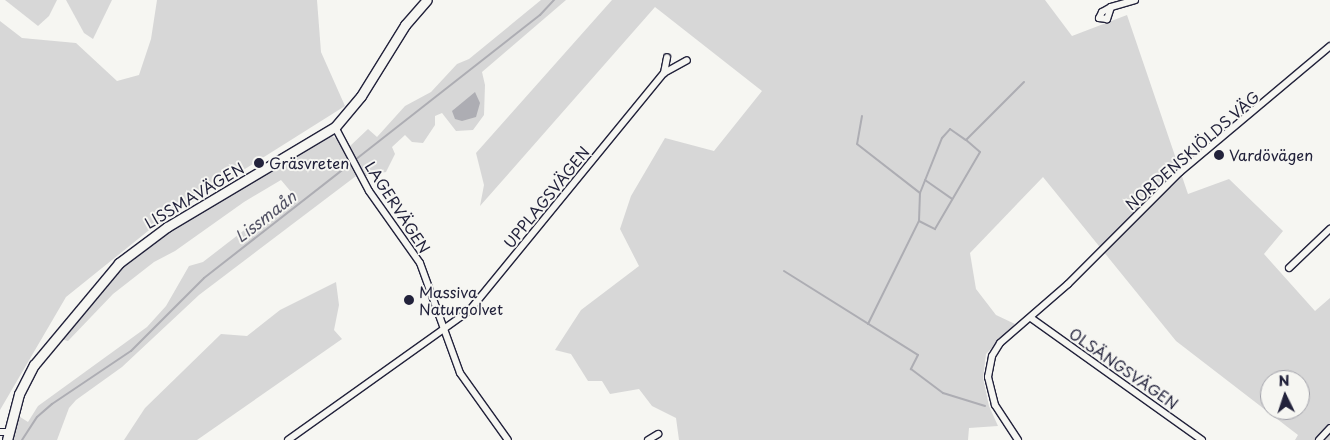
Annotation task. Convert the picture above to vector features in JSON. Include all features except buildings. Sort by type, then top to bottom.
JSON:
[{"type":"street","name":"LISSMAVÄGEN","points":[[5,435],[19,394],[34,365],[120,263],[167,227],[335,127],[360,96],[404,25],[427,0]]},
{"type":"street","points":[[1111,7],[1135,0]]},
{"type":"street","name":"NORDENSKIÖLDS VÄG","points":[[1018,440],[995,405],[988,377],[992,356],[996,350],[1180,172],[1330,46]]},
{"type":"street","points":[[664,73],[667,57]]},
{"type":"street","points":[[664,73],[687,60]]},
{"type":"street","name":"UPPLAGSVÄGEN","points":[[443,332],[469,311],[664,73]]},
{"type":"street","name":"LAGERVÄGEN","points":[[335,127],[369,191],[420,263],[443,332],[460,373],[508,440]]},
{"type":"street","points":[[1289,268],[1330,229]]},
{"type":"street","name":"OLSÄNGSVÄGEN","points":[[1031,318],[1202,440]]},
{"type":"street","points":[[288,440],[443,332]]},
{"type":"street","points":[[1319,440],[1330,428]]},
{"type":"street","points":[[648,440],[658,434]]},
{"type":"shaded area","points":[[5,0],[57,0],[49,16],[38,26]]},
{"type":"shaded area","points":[[66,0],[112,0],[93,39],[84,33]]},
{"type":"shaded area","points":[[157,0],[317,0],[321,52],[345,106],[153,227],[66,297],[0,410],[0,21],[22,38],[76,43],[117,81],[139,75],[151,39]]},
{"type":"shaded area","points":[[541,0],[566,0],[482,72],[485,85],[484,115],[473,130],[456,131],[442,113],[435,116],[435,125],[423,143],[412,142],[405,135],[392,147],[395,154],[386,172],[365,176],[349,147],[368,129],[377,137],[405,106],[431,92],[457,64],[469,59]]},
{"type":"shaded area","points":[[612,0],[1045,0],[1072,36],[1127,15],[1188,194],[1229,179],[1283,231],[1264,254],[1315,311],[1330,298],[1330,440],[1295,440],[1298,435],[1279,420],[1310,420],[1310,370],[1260,370],[1260,406],[1176,341],[1043,177],[970,253],[976,289],[996,315],[1015,324],[986,354],[983,378],[989,406],[998,426],[969,428],[968,440],[679,440],[676,418],[652,406],[639,389],[610,394],[602,381],[588,381],[571,354],[555,350],[581,310],[639,266],[620,229],[631,196],[665,138],[714,151],[762,91],[655,7],[480,206],[484,185],[476,153]]},
{"type":"shaded area","points":[[475,92],[480,103],[476,117],[462,121],[455,119],[452,111]]},
{"type":"shaded area","points":[[332,136],[337,139],[356,176],[199,295],[122,367],[76,400],[69,408],[57,440],[13,440],[17,415],[28,422],[38,406],[147,327],[166,306],[189,266],[203,262],[292,193],[281,180],[244,202],[175,251],[154,262],[113,294],[68,341],[57,338],[126,264],[162,236]]},
{"type":"shaded area","points":[[336,282],[339,305],[334,330],[342,339],[197,440],[124,440],[145,408],[221,334],[247,336],[280,310]]},
{"type":"waterway","name":"Lissmaån","points":[[355,160],[540,15],[554,0]]},
{"type":"waterway","points":[[919,221],[935,229],[980,152],[966,140],[1024,82]]},
{"type":"waterway","points":[[862,116],[857,144],[920,193]]},
{"type":"waterway","points":[[868,324],[919,221],[920,193],[942,138],[950,129],[966,140]]},
{"type":"waterway","name":"Lissmaån","points":[[22,440],[37,417],[52,404],[131,351],[204,278],[351,163]]},
{"type":"waterway","points":[[925,180],[952,199]]},
{"type":"waterway","points":[[784,271],[918,355],[911,369],[943,393],[985,406]]},
{"type":"place","name":"Vardövägen","points":[[1219,155]]},
{"type":"place","name":"Gräsvreten","points":[[259,163]]},
{"type":"place","name":"Massiva Naturgolvet","points":[[409,300]]}]
